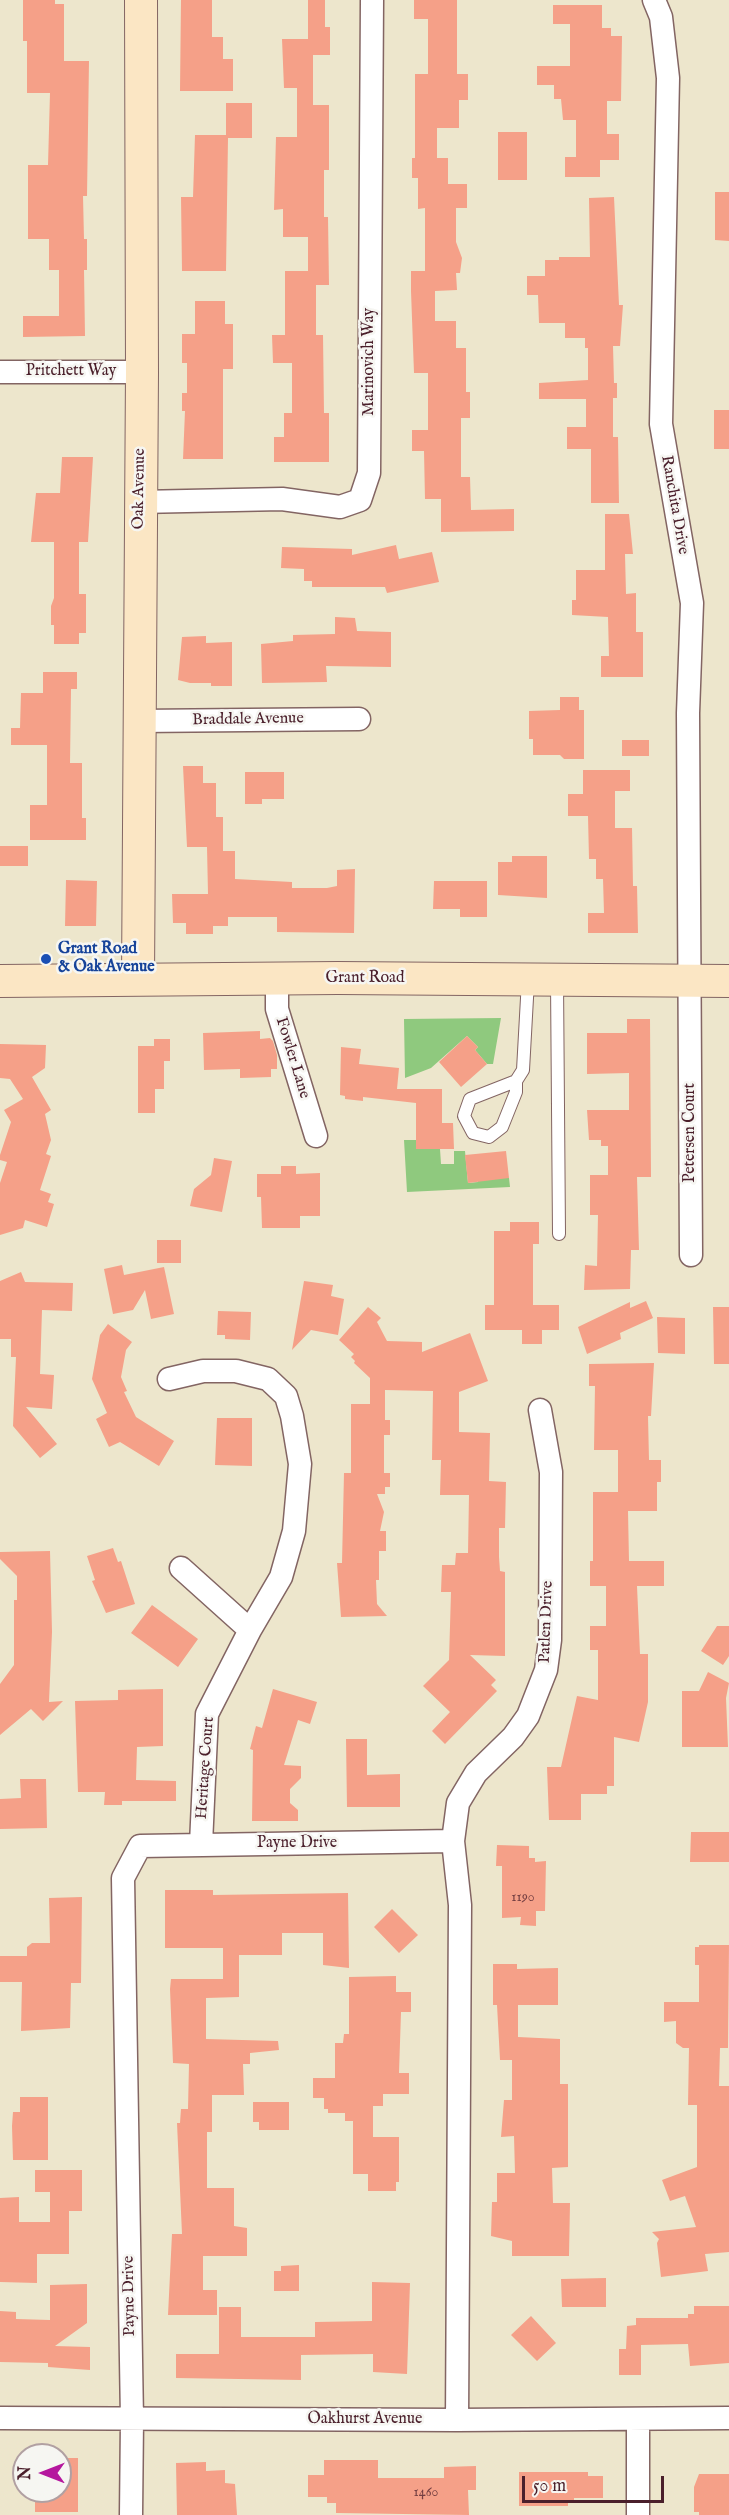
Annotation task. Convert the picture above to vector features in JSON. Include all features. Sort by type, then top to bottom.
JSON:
[{"type":"street","name":"Oak Avenue","points":[[138,978],[139,502],[142,372],[141,0]]},
{"type":"street","name":"Marinovich Way","points":[[139,502],[282,499],[340,507],[360,500],[365,491],[369,473],[372,0]]},
{"type":"street","name":"Ranchita Drive","points":[[654,0],[661,17],[668,78],[661,423],[692,603],[687,713],[690,996]]},
{"type":"street","name":"Pritchett Way","points":[[0,372],[142,372]]},
{"type":"street","name":"Braddale Avenue","points":[[138,721],[359,719]]},
{"type":"street","name":"Grant Road","points":[[0,981],[277,978],[543,981],[690,996],[729,981]]},
{"type":"street","name":"Fowler Lane","points":[[277,978],[277,1009],[316,1136]]},
{"type":"street","name":"Petersen Court","points":[[690,996],[691,1255]]},
{"type":"street","name":"Heritage Court","points":[[169,1379],[203,1371],[236,1371],[268,1379],[286,1396],[292,1416],[300,1464],[294,1531],[282,1577],[250,1630],[207,1714],[201,1844]]},
{"type":"street","name":"Patlen Drive","points":[[453,1841],[458,1803],[476,1773],[513,1737],[528,1716],[546,1670],[550,1640],[551,1472],[540,1410]]},
{"type":"street","points":[[181,1568],[250,1630]]},
{"type":"street","points":[[453,1841],[460,1905],[457,2420]]},
{"type":"street","name":"Payne Drive","points":[[132,2420],[123,1878],[140,1846],[346,1845],[453,1841]]},
{"type":"street","name":"Oakhurst Avenue","points":[[0,2418],[132,2420],[729,2418]]},
{"type":"street","points":[[638,2419],[638,2515]]},
{"type":"street","points":[[131,2515],[132,2420]]},
{"type":"lane","points":[[516,1081],[470,1099],[464,1116],[473,1133],[489,1137],[502,1127],[516,1092],[516,1081],[524,1063],[543,981]]},
{"type":"lane","points":[[543,981],[559,1234]]},
{"type":"green space","points":[[501,1018],[493,1064],[487,1064],[475,1050],[478,1047],[467,1036],[431,1068],[405,1078],[404,1019]]},
{"type":"green space","points":[[404,1140],[416,1140],[416,1149],[440,1149],[441,1164],[454,1164],[454,1151],[465,1151],[468,1183],[478,1182],[478,1178],[509,1178],[510,1187],[407,1192]]},
{"type":"building","points":[[23,0],[55,0],[55,4],[64,4],[64,61],[89,61],[87,196],[83,196],[84,239],[87,239],[87,270],[84,270],[85,336],[23,337],[23,316],[59,316],[59,270],[49,270],[49,239],[28,239],[28,165],[48,165],[50,93],[27,93],[27,41],[23,41]]},
{"type":"building","points":[[181,0],[212,0],[212,37],[223,37],[223,59],[233,59],[233,91],[180,91]]},
{"type":"building","points":[[308,0],[325,0],[325,27],[330,27],[330,55],[313,55],[313,105],[329,105],[329,170],[324,170],[324,217],[328,217],[329,285],[316,285],[316,335],[323,335],[324,413],[329,413],[329,462],[274,462],[274,437],[284,437],[284,413],[292,413],[292,363],[273,363],[272,335],[285,335],[285,271],[308,271],[308,237],[283,237],[283,209],[274,210],[276,137],[297,137],[297,88],[284,88],[282,39],[308,39]]},
{"type":"building","points":[[414,0],[457,0],[457,74],[468,74],[468,100],[459,100],[459,128],[437,128],[437,158],[448,158],[448,184],[467,184],[467,208],[456,208],[456,242],[462,258],[460,273],[456,273],[457,290],[435,291],[435,321],[456,321],[456,348],[466,348],[466,392],[470,392],[470,418],[461,418],[461,477],[470,477],[471,510],[514,509],[514,531],[441,532],[441,499],[425,499],[424,451],[412,451],[412,430],[428,430],[428,373],[414,373],[411,271],[425,271],[425,208],[418,209],[418,178],[412,178],[412,158],[415,158],[415,74],[428,74],[428,19],[414,19]]},
{"type":"building","points":[[553,5],[602,5],[602,28],[611,28],[611,36],[622,36],[621,101],[607,101],[607,134],[619,134],[619,160],[600,160],[600,177],[565,177],[565,157],[576,157],[576,120],[563,120],[561,99],[554,99],[554,85],[537,85],[537,66],[570,66],[570,24],[553,24]]},
{"type":"building","points":[[226,103],[252,103],[252,138],[228,138],[226,271],[182,271],[181,197],[193,197],[195,135],[226,135]]},
{"type":"building","points":[[498,132],[527,132],[527,180],[498,180]]},
{"type":"building","points":[[715,192],[729,192],[729,241],[715,240]]},
{"type":"building","points":[[614,197],[619,305],[623,305],[620,346],[613,346],[614,383],[617,383],[617,398],[613,398],[613,437],[618,437],[619,503],[591,503],[591,449],[567,449],[567,427],[586,427],[586,399],[539,399],[539,383],[588,380],[588,348],[585,348],[585,338],[565,338],[565,323],[539,323],[538,295],[527,295],[527,276],[545,276],[545,260],[559,260],[559,257],[590,257],[589,198]]},
{"type":"building","points":[[195,301],[225,301],[225,324],[233,324],[233,369],[223,369],[223,459],[183,459],[185,411],[182,411],[182,393],[187,393],[187,363],[182,363],[182,334],[195,334]]},
{"type":"building","points":[[714,410],[729,410],[729,449],[714,449]]},
{"type":"building","points":[[62,457],[93,457],[88,542],[79,542],[79,594],[86,594],[86,633],[79,633],[79,644],[54,644],[51,606],[54,598],[54,542],[31,542],[36,493],[60,493]]},
{"type":"building","points":[[605,514],[629,514],[633,554],[625,554],[626,594],[636,593],[636,632],[643,632],[643,677],[601,677],[601,656],[609,656],[608,617],[572,615],[572,600],[576,600],[576,570],[605,570]]},
{"type":"building","points":[[396,545],[399,559],[432,552],[439,582],[387,593],[385,587],[312,587],[312,581],[304,581],[304,569],[281,568],[282,547],[352,549],[352,555]]},
{"type":"building","points":[[335,617],[355,618],[357,631],[391,632],[391,667],[326,666],[327,682],[262,683],[261,644],[293,641],[293,635],[335,634]]},
{"type":"building","points":[[206,636],[206,643],[232,642],[232,686],[211,686],[211,683],[190,683],[178,680],[182,637]]},
{"type":"building","points":[[43,672],[77,672],[77,689],[71,689],[70,763],[82,763],[82,818],[86,818],[86,840],[30,840],[30,805],[47,805],[47,745],[11,745],[11,728],[20,728],[21,693],[43,693]]},
{"type":"building","points":[[560,697],[579,697],[579,710],[584,710],[584,759],[564,759],[560,755],[533,755],[533,739],[529,739],[529,711],[560,710]]},
{"type":"building","points":[[622,740],[649,740],[649,756],[622,756]]},
{"type":"building","points":[[183,766],[203,766],[203,783],[216,783],[216,817],[223,817],[223,851],[235,851],[235,879],[292,882],[292,888],[327,888],[337,886],[337,870],[355,869],[354,933],[277,932],[277,917],[228,917],[228,926],[213,926],[213,934],[186,934],[186,923],[173,923],[172,894],[208,894],[207,847],[187,847]]},
{"type":"building","points":[[583,770],[630,770],[630,791],[615,791],[615,828],[632,828],[633,886],[637,886],[638,933],[588,933],[588,913],[604,913],[603,879],[596,879],[596,859],[589,859],[588,816],[568,816],[568,794],[583,794]]},
{"type":"building","points":[[245,772],[284,772],[284,799],[262,799],[262,804],[245,804]]},
{"type":"building","points":[[0,846],[28,846],[28,866],[0,866]]},
{"type":"building","points":[[512,856],[547,856],[547,898],[498,895],[498,862],[512,862]]},
{"type":"building","points":[[66,880],[97,881],[96,926],[65,926]]},
{"type":"building","points":[[434,881],[487,881],[487,917],[460,917],[460,909],[433,909]]},
{"type":"building","points":[[627,1019],[650,1019],[651,1177],[637,1177],[639,1250],[631,1250],[630,1289],[584,1290],[585,1265],[597,1266],[598,1215],[590,1215],[590,1175],[608,1175],[608,1146],[601,1146],[601,1140],[589,1140],[587,1110],[629,1110],[629,1073],[587,1074],[587,1033],[627,1033]]},
{"type":"building","points":[[260,1031],[260,1039],[270,1038],[273,1041],[277,1055],[277,1069],[271,1069],[271,1077],[240,1078],[240,1069],[204,1070],[203,1033]]},
{"type":"building","points":[[467,1036],[478,1047],[475,1050],[487,1064],[461,1087],[439,1062]]},
{"type":"building","points":[[154,1039],[170,1039],[170,1061],[164,1061],[164,1089],[155,1089],[155,1113],[138,1113],[138,1046],[154,1046]]},
{"type":"building","points":[[0,1044],[46,1045],[45,1068],[32,1077],[51,1110],[45,1114],[51,1140],[46,1154],[51,1156],[40,1190],[51,1194],[48,1202],[54,1204],[47,1227],[25,1220],[23,1228],[0,1235],[0,1183],[7,1162],[0,1160],[0,1155],[11,1122],[4,1110],[23,1099],[10,1079],[0,1078]]},
{"type":"building","points":[[341,1047],[361,1049],[359,1064],[399,1068],[397,1089],[442,1089],[442,1123],[453,1123],[454,1149],[416,1149],[416,1103],[363,1097],[363,1101],[345,1099],[345,1096],[340,1095]]},
{"type":"building","points":[[506,1151],[509,1178],[468,1183],[465,1155]]},
{"type":"building","points":[[214,1158],[232,1161],[222,1212],[190,1206],[194,1189],[211,1175]]},
{"type":"building","points":[[281,1166],[296,1166],[296,1174],[320,1173],[320,1216],[300,1216],[300,1228],[262,1228],[261,1197],[257,1197],[257,1174],[281,1174]]},
{"type":"building","points":[[510,1222],[539,1222],[539,1244],[533,1244],[533,1305],[559,1305],[559,1330],[542,1330],[542,1344],[522,1344],[522,1330],[485,1330],[485,1305],[494,1305],[494,1231],[510,1231]]},
{"type":"building","points":[[157,1240],[181,1240],[181,1263],[157,1263]]},
{"type":"building","points":[[122,1265],[124,1275],[164,1267],[174,1314],[151,1319],[145,1290],[133,1310],[113,1314],[104,1269]]},
{"type":"building","points":[[21,1272],[25,1282],[73,1283],[72,1311],[42,1310],[40,1374],[54,1375],[52,1409],[26,1407],[57,1444],[40,1458],[13,1426],[16,1357],[11,1357],[11,1339],[0,1339],[0,1281]]},
{"type":"building","points":[[304,1281],[333,1285],[331,1296],[344,1299],[338,1335],[311,1330],[292,1350]]},
{"type":"building","points":[[646,1301],[653,1318],[620,1333],[621,1339],[587,1354],[578,1327],[630,1302],[630,1308]]},
{"type":"building","points":[[368,1307],[381,1318],[377,1322],[387,1341],[422,1342],[422,1352],[470,1333],[488,1381],[459,1392],[459,1432],[490,1433],[489,1481],[506,1482],[505,1528],[499,1528],[500,1571],[505,1572],[505,1656],[470,1655],[496,1680],[491,1685],[497,1691],[445,1744],[432,1731],[450,1712],[423,1686],[449,1660],[451,1592],[441,1592],[442,1565],[455,1565],[456,1553],[468,1553],[469,1495],[440,1495],[441,1460],[432,1460],[433,1391],[385,1390],[385,1420],[390,1420],[390,1435],[384,1435],[384,1473],[390,1473],[390,1487],[385,1487],[385,1494],[377,1494],[384,1512],[380,1531],[386,1531],[386,1551],[379,1551],[379,1580],[376,1580],[377,1604],[387,1616],[341,1617],[337,1563],[342,1563],[344,1473],[351,1473],[351,1404],[370,1404],[370,1378],[354,1363],[351,1357],[354,1354],[339,1340]]},
{"type":"building","points":[[713,1307],[729,1307],[729,1364],[714,1364]]},
{"type":"building","points":[[218,1311],[251,1312],[250,1340],[225,1339],[225,1335],[217,1335]]},
{"type":"building","points":[[657,1317],[685,1318],[685,1354],[658,1353]]},
{"type":"building","points":[[108,1324],[132,1342],[126,1350],[121,1377],[127,1391],[124,1392],[136,1417],[174,1441],[159,1466],[120,1442],[109,1447],[96,1419],[107,1413],[92,1379],[100,1335]]},
{"type":"building","points":[[654,1363],[651,1416],[648,1416],[649,1460],[661,1460],[661,1482],[657,1482],[657,1511],[628,1511],[629,1561],[664,1561],[664,1586],[637,1586],[640,1654],[648,1654],[648,1702],[639,1742],[614,1737],[614,1786],[607,1786],[607,1794],[581,1794],[581,1820],[549,1820],[547,1767],[561,1767],[577,1696],[598,1700],[598,1650],[590,1650],[590,1626],[606,1626],[606,1586],[590,1586],[590,1561],[593,1561],[593,1492],[618,1492],[618,1450],[594,1450],[595,1386],[589,1386],[589,1364]]},
{"type":"building","points":[[217,1418],[252,1418],[252,1466],[215,1465]]},
{"type":"building","points":[[113,1548],[118,1562],[121,1561],[135,1604],[106,1613],[92,1581],[95,1580],[87,1556]]},
{"type":"building","points":[[50,1551],[52,1632],[49,1702],[63,1701],[43,1721],[31,1709],[0,1735],[0,1684],[14,1665],[14,1600],[17,1600],[17,1576],[0,1559],[0,1552]]},
{"type":"building","points":[[152,1605],[198,1639],[178,1667],[131,1633]]},
{"type":"building","points":[[717,1626],[729,1626],[729,1656],[723,1665],[701,1651]]},
{"type":"building","points":[[708,1672],[729,1683],[726,1698],[728,1747],[682,1747],[682,1691],[699,1691]]},
{"type":"building","points":[[163,1689],[163,1746],[137,1747],[136,1780],[176,1781],[176,1801],[122,1801],[122,1805],[104,1805],[105,1792],[78,1792],[75,1701],[118,1700],[118,1690]]},
{"type":"building","points":[[273,1689],[317,1702],[310,1724],[298,1720],[284,1765],[301,1766],[301,1778],[290,1789],[290,1803],[298,1810],[298,1821],[252,1821],[253,1750],[250,1749],[256,1726],[262,1728]]},
{"type":"building","points":[[346,1739],[367,1739],[367,1775],[400,1774],[400,1807],[347,1807]]},
{"type":"building","points":[[20,1779],[46,1779],[47,1828],[0,1829],[0,1799],[21,1798]]},
{"type":"building","points":[[691,1832],[729,1832],[729,1862],[690,1862]]},
{"type":"building","points":[[497,1845],[529,1846],[529,1858],[535,1858],[535,1862],[546,1861],[545,1911],[536,1911],[536,1926],[520,1925],[521,1917],[502,1918],[502,1866],[496,1866]]},
{"type":"building","points":[[165,1890],[213,1890],[213,1895],[348,1893],[349,1968],[323,1965],[323,1933],[282,1933],[282,1955],[239,1955],[239,1997],[206,1998],[206,2039],[278,2041],[279,2050],[250,2053],[250,2064],[243,2064],[244,2095],[212,2095],[212,2132],[207,2132],[207,2188],[234,2188],[234,2226],[247,2228],[247,2256],[203,2256],[203,2290],[217,2290],[217,2315],[168,2315],[172,2234],[182,2234],[177,2123],[180,2123],[181,2109],[188,2109],[189,2064],[173,2063],[170,1989],[171,1979],[223,1979],[223,1948],[165,1948]]},
{"type":"building","points":[[82,1897],[81,1983],[71,1983],[70,2028],[21,2031],[22,1982],[0,1982],[0,1956],[27,1956],[27,1947],[32,1943],[50,1943],[49,1898]]},
{"type":"building","points":[[392,1909],[418,1935],[399,1953],[374,1927]]},
{"type":"building","points":[[729,1945],[728,2048],[720,2048],[719,2086],[729,2086],[729,2252],[705,2254],[708,2271],[661,2277],[657,2243],[659,2239],[652,2232],[696,2227],[685,2196],[670,2201],[662,2180],[697,2167],[697,2105],[688,2105],[689,2048],[683,2048],[676,2043],[676,2021],[664,2022],[664,2002],[699,2002],[699,1965],[695,1965],[695,1947]]},
{"type":"building","points":[[493,1964],[517,1964],[517,1969],[558,1968],[558,2005],[518,2005],[518,2037],[560,2039],[560,2084],[568,2084],[568,2167],[552,2168],[553,2203],[570,2203],[569,2256],[512,2256],[512,2241],[491,2236],[492,2202],[497,2202],[497,2173],[515,2173],[514,2136],[501,2137],[504,2100],[512,2100],[512,2060],[500,2060],[497,2005],[493,2005]]},
{"type":"building","points":[[396,1976],[396,1992],[411,1992],[411,2012],[401,2012],[399,2073],[409,2073],[409,2094],[383,2094],[383,2106],[373,2106],[373,2137],[399,2137],[399,2182],[396,2182],[396,2191],[368,2191],[368,2174],[353,2174],[353,2121],[345,2121],[345,2113],[328,2113],[328,2109],[324,2109],[324,2098],[313,2098],[313,2078],[335,2078],[335,2043],[343,2043],[344,2034],[349,2034],[349,1977]]},
{"type":"building","points":[[20,2097],[48,2097],[48,2160],[13,2160],[13,2112],[20,2112]]},
{"type":"building","points":[[253,2102],[289,2102],[289,2130],[259,2130],[259,2122],[253,2122]]},
{"type":"building","points":[[35,2170],[82,2170],[82,2211],[69,2211],[69,2254],[37,2254],[37,2283],[0,2282],[0,2198],[19,2197],[19,2222],[50,2222],[50,2192],[35,2192]]},
{"type":"building","points":[[299,2265],[299,2291],[274,2291],[274,2271],[281,2271],[281,2266]]},
{"type":"building","points":[[606,2278],[606,2307],[562,2307],[561,2279]]},
{"type":"building","points":[[372,2282],[410,2283],[407,2374],[373,2372],[373,2354],[301,2355],[301,2380],[176,2378],[176,2354],[219,2354],[219,2307],[241,2307],[241,2337],[315,2337],[315,2322],[372,2321]]},
{"type":"building","points":[[87,2284],[87,2323],[55,2346],[90,2347],[90,2370],[48,2367],[48,2363],[0,2362],[0,2311],[16,2312],[16,2319],[50,2320],[50,2285]]},
{"type":"building","points":[[694,2306],[729,2306],[729,2363],[690,2366],[688,2344],[641,2345],[641,2375],[619,2375],[619,2349],[626,2349],[627,2326],[636,2325],[636,2318],[688,2318],[688,2314],[694,2314]]},
{"type":"building","points":[[531,2316],[556,2343],[537,2361],[511,2335]]},
{"type":"building","points":[[72,2458],[78,2458],[78,2512],[35,2512],[35,2503],[72,2503]]},
{"type":"building","points":[[324,2460],[378,2460],[378,2478],[444,2478],[444,2467],[476,2466],[476,2490],[468,2490],[469,2515],[336,2513],[336,2503],[327,2503],[327,2497],[308,2497],[308,2475],[324,2475]]},
{"type":"building","points":[[206,2462],[206,2471],[225,2470],[225,2483],[235,2484],[237,2515],[177,2515],[176,2463]]},
{"type":"building","points":[[519,2472],[588,2472],[588,2476],[603,2476],[603,2498],[574,2498],[574,2500],[568,2500],[568,2506],[519,2506]]},
{"type":"building","points":[[699,2474],[729,2474],[729,2515],[699,2515],[699,2512],[694,2512],[694,2487]]},
{"type":"place","name":"Grant Road & Oak Avenue","points":[[46,959]]}]
